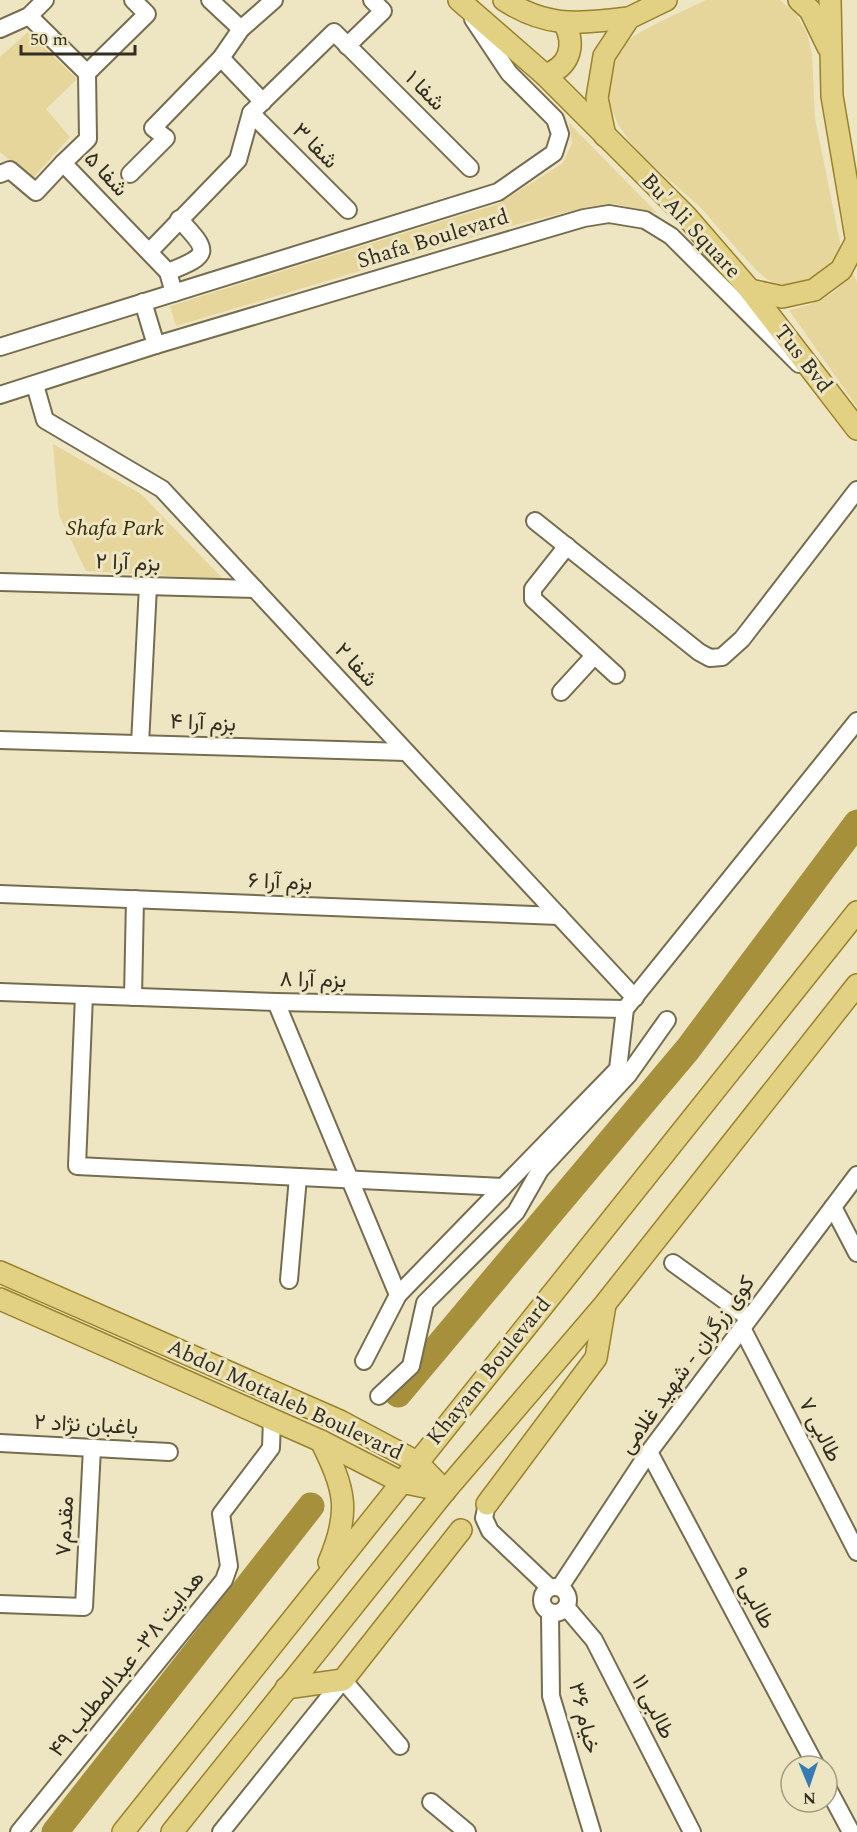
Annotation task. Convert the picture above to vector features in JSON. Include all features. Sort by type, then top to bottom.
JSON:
[{"type":"main road","points":[[504,0],[519,10],[565,24],[629,18],[666,0]]},
{"type":"main road","name":"Bu'Ali Square","points":[[461,2],[545,75],[687,217],[750,290],[782,297],[814,290],[841,270],[857,242],[832,96],[832,56],[810,10],[799,0]]},
{"type":"main road","points":[[830,0],[832,56]]},
{"type":"main road","points":[[605,136],[597,98],[604,56],[629,18]]},
{"type":"main road","points":[[545,75],[563,65],[569,55],[570,34],[565,24]]},
{"type":"main road","name":"Tus Bvd","points":[[750,290],[857,429]]},
{"type":"main road","name":"Khayam Boulevard","points":[[123,1832],[857,912]]},
{"type":"main road","name":"Khayam Boulevard","points":[[172,1832],[445,1491],[605,1304],[857,985]]},
{"type":"main road","name":"Abdol Mottaleb Boulevard","points":[[0,1272],[340,1421],[417,1462],[445,1491]]},
{"type":"main road","name":"Abdol Mottaleb Boulevard","points":[[0,1299],[272,1418],[402,1482],[445,1491]]},
{"type":"main road","points":[[487,1504],[596,1358],[605,1304]]},
{"type":"main road","points":[[318,1586],[341,1534],[344,1505],[337,1473],[321,1441]]},
{"type":"main road","points":[[286,1688],[343,1680],[461,1530]]},
{"type":"street","points":[[0,29],[29,16],[45,0]]},
{"type":"street","points":[[29,16],[87,73],[147,14],[133,0]]},
{"type":"street","points":[[210,0],[241,29]]},
{"type":"street","points":[[130,174],[166,138],[153,128],[221,58],[241,29],[274,0]]},
{"type":"street","name":"Shafa Boulevard","points":[[0,347],[498,192],[554,153],[560,134],[555,119],[509,73],[461,2]]},
{"type":"street","points":[[149,252],[238,160],[257,107],[334,32],[347,46],[378,5]]},
{"type":"street","name":"شفا ۱","points":[[347,46],[470,168]]},
{"type":"street","name":"شفا ۳","points":[[221,58],[257,107],[348,210]]},
{"type":"street","name":"شفا ۵","points":[[87,73],[88,139],[63,163],[168,272],[174,293]]},
{"type":"street","points":[[0,174],[10,170],[36,192],[63,163]]},
{"type":"street","name":"Shafa Boulevard","points":[[0,395],[156,345],[584,218],[609,214],[645,220],[671,236],[779,347],[825,388]]},
{"type":"street","points":[[168,272],[192,263],[199,258],[203,250],[201,242],[179,219]]},
{"type":"street","points":[[143,302],[156,345]]},
{"type":"street","name":"شفا ۲","points":[[34,385],[45,420],[162,489],[559,916],[630,1003]]},
{"type":"street","points":[[535,521],[699,652],[710,658],[722,657],[742,639],[857,490]]},
{"type":"street","points":[[567,546],[536,584],[531,594],[538,605],[616,675]]},
{"type":"street","name":"بزم آرا ۲","points":[[0,582],[255,590]]},
{"type":"street","points":[[140,744],[148,586]]},
{"type":"street","points":[[561,692],[594,656]]},
{"type":"street","points":[[364,1361],[398,1295],[618,1069],[630,1003],[857,721]]},
{"type":"street","name":"بزم آرا ۴","points":[[0,740],[406,752]]},
{"type":"street","name":"بزم آرا ۶","points":[[0,894],[559,916]]},
{"type":"street","points":[[133,997],[135,899]]},
{"type":"street","name":"بزم آرا ۸","points":[[0,992],[276,1002],[630,1003]]},
{"type":"street","points":[[84,995],[77,1166],[503,1187]]},
{"type":"street","points":[[276,1002],[398,1295]]},
{"type":"street","points":[[379,1396],[411,1366],[425,1303],[516,1212],[540,1170],[628,1075],[667,1020]]},
{"type":"street","name":"کوی زرگران - شهید غلامی","points":[[550,1589],[857,1175]]},
{"type":"street","points":[[289,1280],[298,1177]]},
{"type":"street","points":[[833,1207],[857,1253]]},
{"type":"street","points":[[673,1263],[746,1323]]},
{"type":"street","name":"طالبی ۷","points":[[746,1323],[857,1552]]},
{"type":"street","name":"هدایت ۳۸- عبدالمطلب ۴۹","points":[[19,1832],[224,1580],[229,1566],[221,1514],[271,1448],[272,1418]]},
{"type":"street","name":"باغبان نژاد ۲","points":[[0,1443],[170,1452]]},
{"type":"street","name":"مقدم۷","points":[[0,1604],[84,1607],[92,1448]]},
{"type":"street","name":"طالبی ۹","points":[[650,1452],[810,1754]]},
{"type":"street","points":[[487,1504],[484,1518],[490,1531],[550,1589]]},
{"type":"street","points":[[461,1530],[472,1529],[482,1534],[550,1589],[568,1596],[558,1610],[543,1606],[550,1589]]},
{"type":"street","name":"خیام ۳۶","points":[[558,1610],[552,1696],[588,1829]]},
{"type":"street","name":"طالبی ۱۱","points":[[558,1610],[594,1640],[692,1832]]},
{"type":"street","points":[[221,1832],[343,1680],[400,1746]]},
{"type":"street","points":[[431,1802],[467,1832]]},
{"type":"street","points":[[839,1810],[848,1828]]},
{"type":"green space","points":[[706,0],[780,0],[796,14],[807,33],[812,54],[815,118],[841,247],[829,265],[802,283],[781,284],[764,277],[698,205],[633,145],[612,109],[609,89],[613,67],[626,43],[645,30]]},
{"type":"green space","points":[[28,32],[77,79],[46,109],[70,137],[32,179],[0,152],[0,57]]},
{"type":"green space","points":[[569,123],[657,213],[615,204],[587,207],[507,227],[176,326],[170,306],[498,204],[563,163],[572,143]]},
{"type":"green space","points":[[853,273],[857,282],[857,407],[789,310],[824,298]]},
{"type":"green space","name":"Shafa Park","points":[[53,444],[141,494],[223,579],[86,571],[59,515]]},
{"type":"waterway","points":[[398,1394],[688,1049],[857,823]]},
{"type":"waterway","points":[[55,1832],[311,1506]]}]
